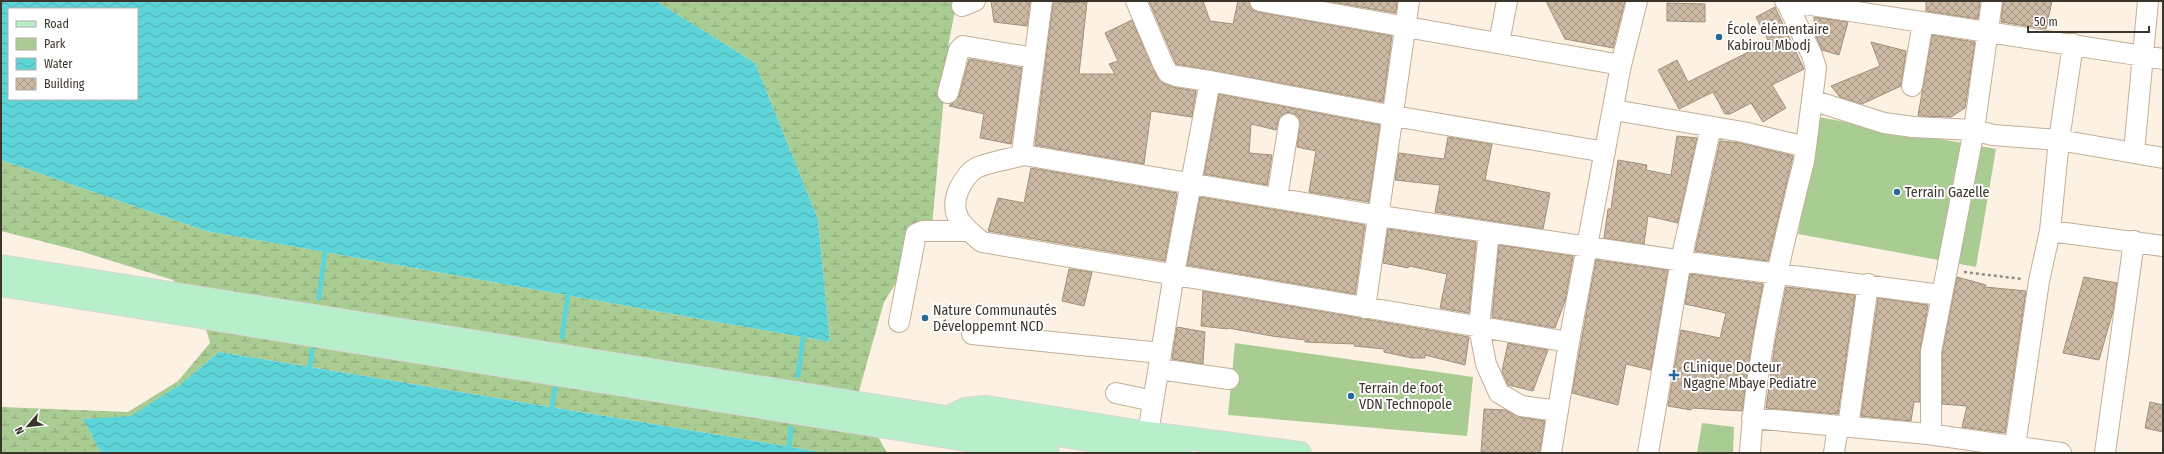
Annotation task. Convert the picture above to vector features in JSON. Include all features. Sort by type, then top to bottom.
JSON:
[{"type":"main road","points":[[1,266],[948,418],[1180,453]]},
{"type":"main road","points":[[1,285],[1048,453]]},
{"type":"main road","points":[[948,418],[965,409],[986,406],[1148,433],[1300,453]]},
{"type":"street","points":[[1024,155],[1022,152],[1042,1]]},
{"type":"street","points":[[1136,1],[1157,53],[1168,73],[1176,76],[1210,81],[1394,116],[1605,152]]},
{"type":"street","points":[[1260,1],[1621,65]]},
{"type":"street","points":[[1365,308],[1380,216],[1394,116],[1404,27],[1409,1]]},
{"type":"street","points":[[1499,43],[1507,1]]},
{"type":"street","points":[[1551,453],[1569,342],[1614,110],[1621,65],[1637,1]]},
{"type":"street","points":[[1786,1],[2163,59]]},
{"type":"street","points":[[1750,453],[1752,418],[1776,273],[1804,161],[1816,68],[1812,55],[1786,1]]},
{"type":"street","points":[[1928,434],[1931,425],[1931,352],[1974,130],[1992,1]]},
{"type":"street","points":[[2134,152],[2148,1]]},
{"type":"street","points":[[1912,86],[1923,22]]},
{"type":"street","points":[[2014,450],[2039,281],[2050,231],[2073,44]]},
{"type":"street","points":[[948,93],[959,50],[963,46],[1034,58]]},
{"type":"street","points":[[1148,433],[1174,274],[1210,81]]},
{"type":"street","points":[[1812,100],[1884,123],[1913,127],[1974,130],[1993,135],[2060,140],[2163,158]]},
{"type":"street","points":[[1614,110],[1711,127],[1806,147]]},
{"type":"street","points":[[1277,198],[1288,124]]},
{"type":"street","points":[[1648,453],[1681,260],[1711,127]]},
{"type":"street","points":[[1569,342],[982,242],[969,231],[956,214],[954,201],[963,180],[976,168],[1024,155],[1380,216],[1587,247],[1941,295]]},
{"type":"street","points":[[899,322],[916,234],[923,231],[969,231]]},
{"type":"street","points":[[2050,231],[2163,246]]},
{"type":"street","points":[[1489,232],[1479,327],[1486,364],[1499,393],[1521,406],[1558,411]]},
{"type":"street","points":[[2105,453],[2134,242]]},
{"type":"street","points":[[1834,453],[1843,426],[1868,284]]},
{"type":"street","points":[[972,334],[1160,361],[1229,379]]},
{"type":"street","points":[[1116,393],[1153,401]]},
{"type":"street","points":[[1752,418],[1928,434],[2014,450],[2061,453]]},
{"type":"path","points":[[1947,269],[2039,281]]},
{"type":"green space","points":[[656,1],[957,1],[949,41],[932,226],[884,302],[857,398],[887,453],[827,453],[219,352],[181,384],[131,417],[83,419],[101,453],[1,453],[1,407],[128,412],[178,381],[210,343],[202,314],[173,280],[80,251],[1,231],[1,160],[206,231],[830,342],[818,219],[755,63]]},
{"type":"green space","name":"Terrain Gazelle","points":[[1818,117],[1996,149],[1976,267],[1798,234]]},
{"type":"green space","name":"Terrain de foot VDN Technopole","points":[[1235,343],[1473,377],[1467,436],[1228,415]]},
{"type":"green space","points":[[1702,423],[1734,427],[1733,453],[1697,453]]},
{"type":"water","points":[[1,1],[656,1],[755,63],[818,219],[830,342],[206,231],[1,160]]},
{"type":"water","points":[[219,352],[827,453],[101,453],[83,419],[131,416],[181,384]]},
{"type":"building","points":[[991,1],[1030,1],[1027,26],[994,22]]},
{"type":"building","points":[[1149,1],[1203,1],[1210,21],[1233,24],[1238,1],[1249,1],[1252,10],[1258,12],[1392,36],[1383,102],[1176,64]]},
{"type":"building","points":[[1326,1],[1397,1],[1396,13]]},
{"type":"building","points":[[1546,1],[1625,1],[1613,48],[1565,39]]},
{"type":"building","points":[[1926,1],[1980,1],[1978,19],[1926,11]]},
{"type":"building","points":[[2003,1],[2052,1],[2046,29],[2001,22]]},
{"type":"building","points":[[1087,2],[1079,74],[1115,74],[1109,64],[1118,61],[1105,33],[1132,20],[1158,79],[1172,87],[1196,91],[1192,117],[1151,111],[1144,164],[1035,145],[1053,3]]},
{"type":"building","points":[[1667,3],[1705,4],[1705,22],[1667,21]]},
{"type":"building","points":[[1775,7],[1804,69],[1772,85],[1786,108],[1763,122],[1751,103],[1730,114],[1725,114],[1713,92],[1679,109],[1658,70],[1677,60],[1688,82],[1769,42],[1756,17]]},
{"type":"building","points":[[1814,17],[1848,22],[1839,55],[1822,50],[1815,34]]},
{"type":"building","points":[[1932,35],[1975,42],[1965,108],[1951,117],[1918,116]]},
{"type":"building","points":[[1871,42],[1906,51],[1901,86],[1862,104],[1840,97],[1831,86],[1880,66]]},
{"type":"building","points":[[969,59],[1022,68],[1011,144],[980,138],[984,114],[949,106],[959,96]]},
{"type":"building","points":[[1219,94],[1380,125],[1369,202],[1309,192],[1316,151],[1297,147],[1300,120],[1297,115],[1291,113],[1285,113],[1280,116],[1276,130],[1251,124],[1249,153],[1272,155],[1267,185],[1204,174]]},
{"type":"building","points":[[1677,136],[1697,138],[1678,223],[1648,216],[1644,244],[1604,238],[1608,209],[1611,209],[1618,160],[1647,165],[1646,170],[1671,175]]},
{"type":"building","points":[[1448,137],[1492,144],[1485,180],[1550,193],[1543,229],[1435,212],[1440,185],[1395,180],[1399,153],[1444,159]]},
{"type":"building","points":[[1720,141],[1741,143],[1793,156],[1768,261],[1695,251]]},
{"type":"building","points":[[1031,168],[1177,193],[1165,261],[988,231],[998,198],[1024,203]]},
{"type":"building","points":[[1200,197],[1365,225],[1355,294],[1187,265]]},
{"type":"building","points":[[1388,229],[1476,242],[1469,313],[1440,308],[1447,274],[1409,266],[1408,268],[1383,263]]},
{"type":"building","points":[[1499,245],[1573,256],[1565,301],[1555,328],[1492,317]]},
{"type":"building","points":[[1596,260],[1668,270],[1651,370],[1626,364],[1618,405],[1572,393]]},
{"type":"building","points":[[1069,269],[1092,272],[1084,306],[1062,301]]},
{"type":"building","points":[[1690,274],[1763,284],[1752,341],[1742,411],[1692,408],[1691,410],[1668,406],[1681,330],[1720,338],[1726,313],[1685,304]]},
{"type":"building","points":[[1957,277],[1986,285],[1985,287],[2026,291],[2005,433],[1962,427],[1967,406],[1942,404],[1942,353]]},
{"type":"building","points":[[2084,277],[2117,283],[2113,311],[2099,360],[2063,353]]},
{"type":"building","points":[[1786,287],[1855,295],[1838,414],[1766,408],[1775,344]]},
{"type":"building","points":[[1203,291],[1469,337],[1465,365],[1425,355],[1425,358],[1412,358],[1384,352],[1384,349],[1354,346],[1355,344],[1305,342],[1305,340],[1228,328],[1201,326]]},
{"type":"building","points":[[1878,298],[1928,305],[1920,352],[1920,402],[1914,402],[1911,421],[1861,416]]},
{"type":"building","points":[[1177,327],[1205,332],[1203,364],[1172,359]]},
{"type":"building","points":[[1508,343],[1548,350],[1533,391],[1508,385],[1502,371]]},
{"type":"building","points":[[2150,402],[2163,405],[2163,432],[2145,428]]},
{"type":"building","points":[[1484,409],[1506,410],[1519,417],[1545,421],[1540,453],[1481,453]]},
{"type":"waterway","points":[[319,298],[325,252]]},
{"type":"waterway","points":[[562,337],[568,295]]},
{"type":"waterway","points":[[798,376],[803,338]]},
{"type":"waterway","points":[[310,367],[312,350]]},
{"type":"waterway","points":[[552,407],[555,388]]},
{"type":"waterway","points":[[789,447],[791,428]]},
{"type":"place","name":"École élémentaire Kabirou Mbodj","points":[[1719,37]]},
{"type":"place","name":"Terrain Gazelle","points":[[1897,192]]},
{"type":"place","name":"Nature Communautés Développemnt NCD","points":[[925,318]]},
{"type":"place","name":"CLinique Docteur Ngagne Mbaye Pediatre","points":[[1674,375]]},
{"type":"place","name":"Terrain de foot VDN Technopole","points":[[1351,396]]}]
